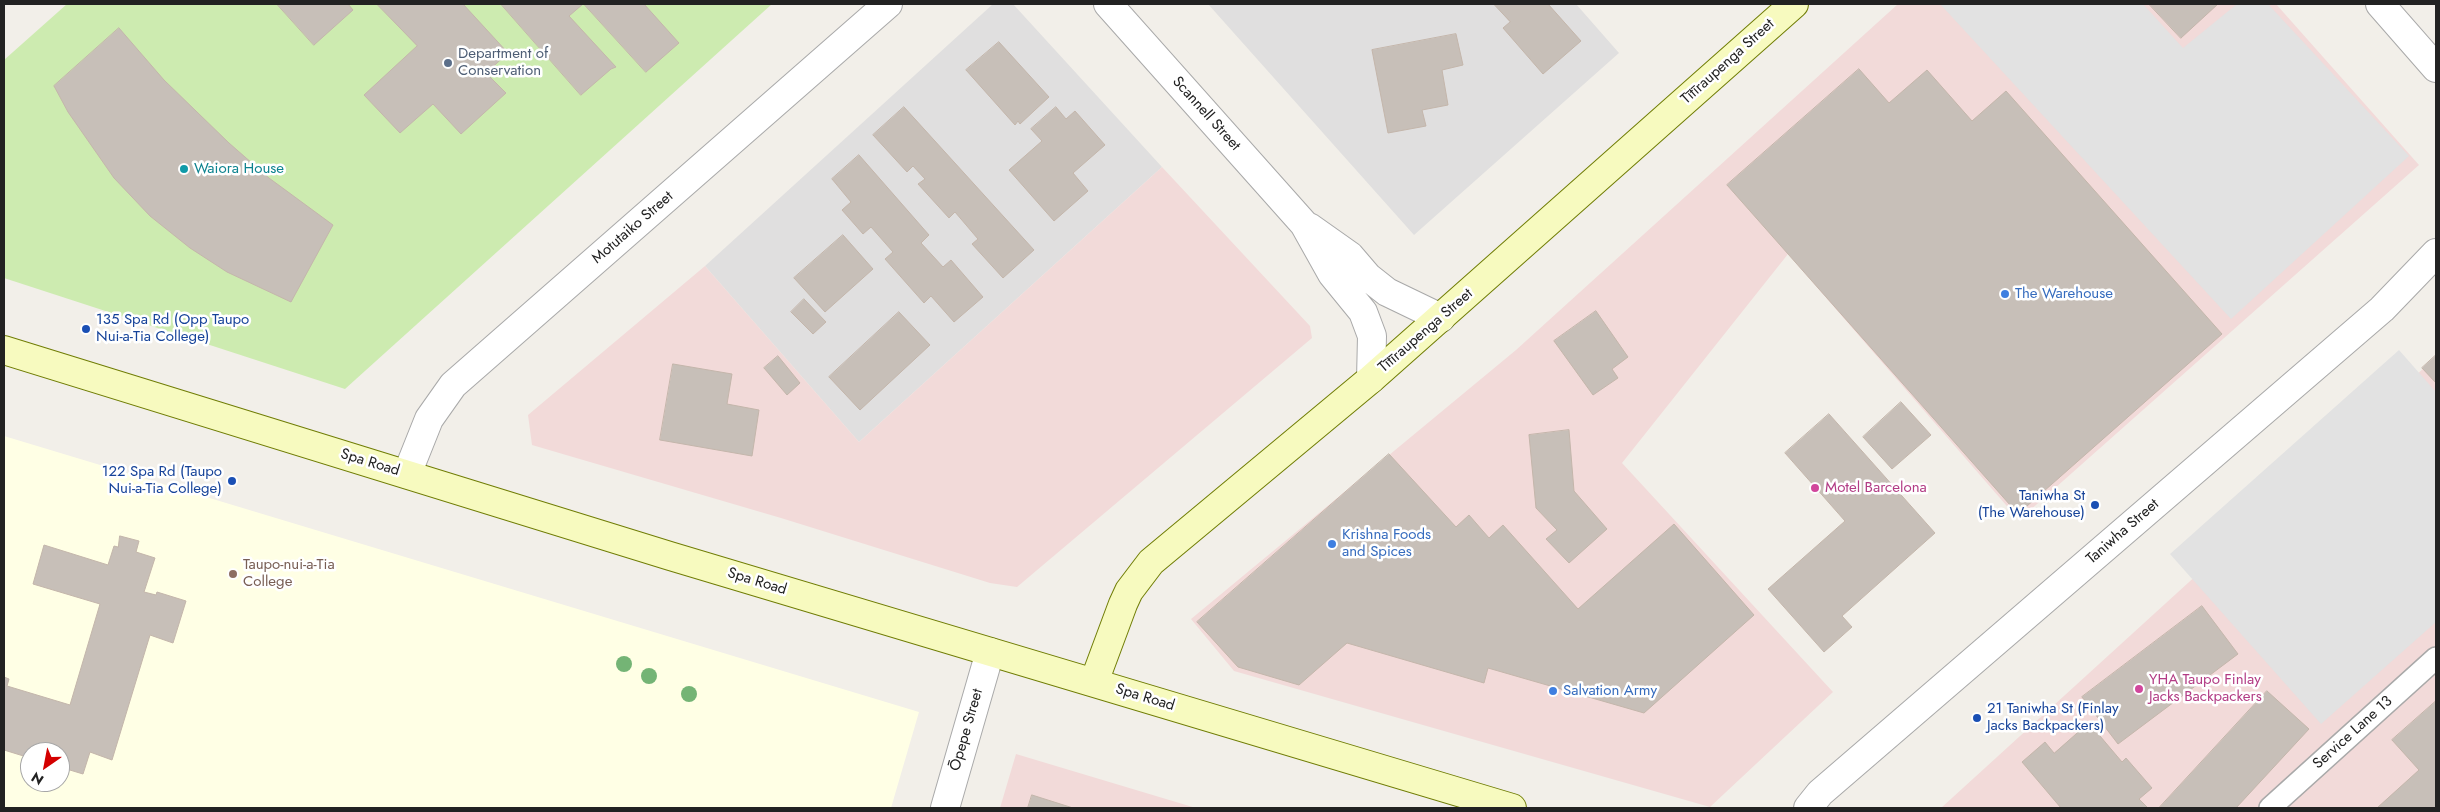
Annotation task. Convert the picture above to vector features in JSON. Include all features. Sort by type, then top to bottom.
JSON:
[{"type":"main road","name":"Tītīraupenga Street","points":[[1094,682],[1129,591],[1151,562],[1371,379],[1794,4]]},
{"type":"main road","name":"Spa Road","points":[[4,350],[990,652],[1512,808]]},
{"type":"street","name":"Motutaiko Street","points":[[408,474],[428,419],[453,385],[888,4]]},
{"type":"street","name":"Scannell Street","points":[[1108,4],[1304,224],[1332,274],[1363,312],[1372,336],[1371,379]]},
{"type":"street","points":[[2380,4],[2436,68]]},
{"type":"street","name":"Scannell Street","points":[[1304,224],[1350,256],[1368,277],[1387,292],[1441,318]]},
{"type":"street","name":"Taniwha Street","points":[[1808,808],[1820,793],[2382,309],[2436,253]]},
{"type":"street","name":"Ōpepe Street","points":[[944,808],[990,652]]},
{"type":"lane","name":"Service Lane 13","points":[[2270,808],[2436,658]]},
{"type":"shaded area","points":[[993,4],[1013,4],[1162,167],[859,442],[705,266]]},
{"type":"shaded area","points":[[1208,4],[1576,4],[1619,53],[1414,235]]},
{"type":"shaded area","points":[[1898,4],[2276,4],[2419,165],[2019,520],[1788,254],[1622,463],[1833,692],[1710,807],[1234,671],[1191,619],[1516,350]]},
{"type":"shaded area","points":[[1940,4],[2143,4],[2183,48],[2237,4],[2268,4],[2409,156],[2231,319]]},
{"type":"shaded area","points":[[1162,167],[1310,326],[1312,338],[1017,587],[990,583],[781,518],[532,445],[528,415],[705,266],[859,442]]},
{"type":"shaded area","points":[[2399,350],[2436,392],[2436,622],[2321,724],[2170,554]]},
{"type":"shaded area","points":[[2436,357],[2436,808],[1941,808]]},
{"type":"shaded area","name":"Taupo-nui-a-Tia College","points":[[4,436],[919,712],[891,808],[4,808]]},
{"type":"shaded area","points":[[1016,754],[1196,808],[1000,808]]},
{"type":"green space","points":[[67,4],[772,4],[345,389],[4,278],[4,60]]},
{"type":"building","points":[[277,4],[348,4],[353,10],[314,45]]},
{"type":"building","name":"Department of Conservation","points":[[377,4],[463,4],[508,53],[486,73],[506,93],[461,134],[433,104],[400,133],[364,95],[417,46]]},
{"type":"building","points":[[501,4],[583,4],[569,16],[616,67],[611,69],[581,95]]},
{"type":"building","points":[[584,4],[644,4],[679,43],[646,72]]},
{"type":"building","points":[[1494,4],[1548,4],[1581,41],[1543,74],[1503,28],[1510,22]]},
{"type":"building","points":[[2149,4],[2218,4],[2181,38]]},
{"type":"building","name":"Waiora House","points":[[119,28],[164,80],[229,143],[269,178],[333,225],[291,302],[227,272],[190,248],[150,216],[114,178],[68,112],[54,86]]},
{"type":"building","points":[[1456,34],[1463,65],[1442,70],[1448,105],[1422,110],[1426,126],[1388,133],[1372,50]]},
{"type":"building","points":[[999,42],[1049,97],[1020,124],[1018,121],[1015,125],[966,70]]},
{"type":"building","name":"The Warehouse","points":[[1859,69],[1889,103],[1927,70],[1972,121],[2006,91],[2222,334],[2018,514],[1727,185]]},
{"type":"building","points":[[904,107],[1034,250],[1003,278],[972,244],[978,239],[955,212],[949,218],[918,184],[925,179],[913,166],[907,172],[873,135]]},
{"type":"building","points":[[1056,107],[1066,119],[1075,111],[1105,145],[1073,173],[1088,191],[1054,221],[1009,170],[1042,141],[1031,129]]},
{"type":"building","points":[[859,155],[929,235],[921,243],[943,267],[951,260],[983,297],[954,322],[931,296],[924,303],[885,259],[893,252],[871,227],[863,234],[842,210],[851,202],[832,179]]},
{"type":"building","points":[[843,235],[873,269],[825,312],[794,278]]},
{"type":"building","points":[[804,299],[826,322],[813,334],[791,312]]},
{"type":"building","points":[[1596,311],[1628,357],[1612,369],[1618,378],[1593,395],[1554,341]]},
{"type":"building","points":[[899,312],[930,345],[860,410],[829,377]]},
{"type":"building","points":[[2436,355],[2436,383],[2422,368]]},
{"type":"building","points":[[778,356],[800,383],[787,395],[764,368]]},
{"type":"building","points":[[673,364],[732,374],[727,404],[759,410],[752,456],[660,440]]},
{"type":"building","points":[[1901,402],[1931,435],[1892,469],[1863,437]]},
{"type":"building","points":[[1829,414],[1935,533],[1842,616],[1852,627],[1824,652],[1768,589],[1845,521],[1785,453]]},
{"type":"building","points":[[1569,430],[1574,491],[1607,529],[1569,563],[1546,539],[1557,530],[1536,508],[1529,435]]},
{"type":"building","points":[[1389,454],[1456,527],[1469,515],[1489,538],[1503,525],[1578,609],[1674,524],[1754,615],[1644,713],[1488,668],[1484,683],[1347,643],[1299,685],[1238,667],[1197,622]]},
{"type":"building","points":[[120,536],[139,541],[136,552],[155,558],[144,592],[156,595],[157,592],[186,601],[173,643],[150,635],[112,760],[90,752],[83,774],[70,770],[70,742],[20,742],[20,755],[4,750],[4,677],[9,679],[7,686],[70,705],[100,604],[33,584],[44,545],[108,565],[114,546],[118,547]]},
{"type":"building","points":[[2202,606],[2238,654],[2118,744],[2082,697]]},
{"type":"building","points":[[2267,691],[2309,729],[2236,808],[2159,808]]},
{"type":"building","points":[[2436,701],[2436,808],[2377,808],[2419,770],[2392,740]]},
{"type":"building","points":[[2089,723],[2122,762],[2126,758],[2152,788],[2139,799],[2148,808],[2061,808],[2022,762],[2045,742],[2054,753]]},
{"type":"building","points":[[1032,795],[1073,808],[1028,808]]},
{"type":"place","name":"Department of Conservation","points":[[448,63]]},
{"type":"place","name":"Waiora House","points":[[184,169]]},
{"type":"place","name":"The Warehouse","points":[[2005,294]]},
{"type":"place","name":"135 Spa Rd (Opp Taupo Nui-a-Tia College)","points":[[86,329]]},
{"type":"place","name":"122 Spa Rd (Taupo Nui-a-Tia College)","points":[[232,481]]},
{"type":"place","name":"Motel Barcelona","points":[[1815,488]]},
{"type":"place","name":"Taniwha St (The Warehouse)","points":[[2095,505]]},
{"type":"place","name":"Krishna Foods and Spices","points":[[1332,544]]},
{"type":"place","name":"Taupo-nui-a-Tia College","points":[[233,574]]},
{"type":"place","name":"YHA Taupo Finlay Jacks Backpackers","points":[[2139,689]]},
{"type":"place","name":"Salvation Army","points":[[1553,691]]},
{"type":"place","name":"21 Taniwha St (Finlay Jacks Backpackers)","points":[[1977,718]]}]
